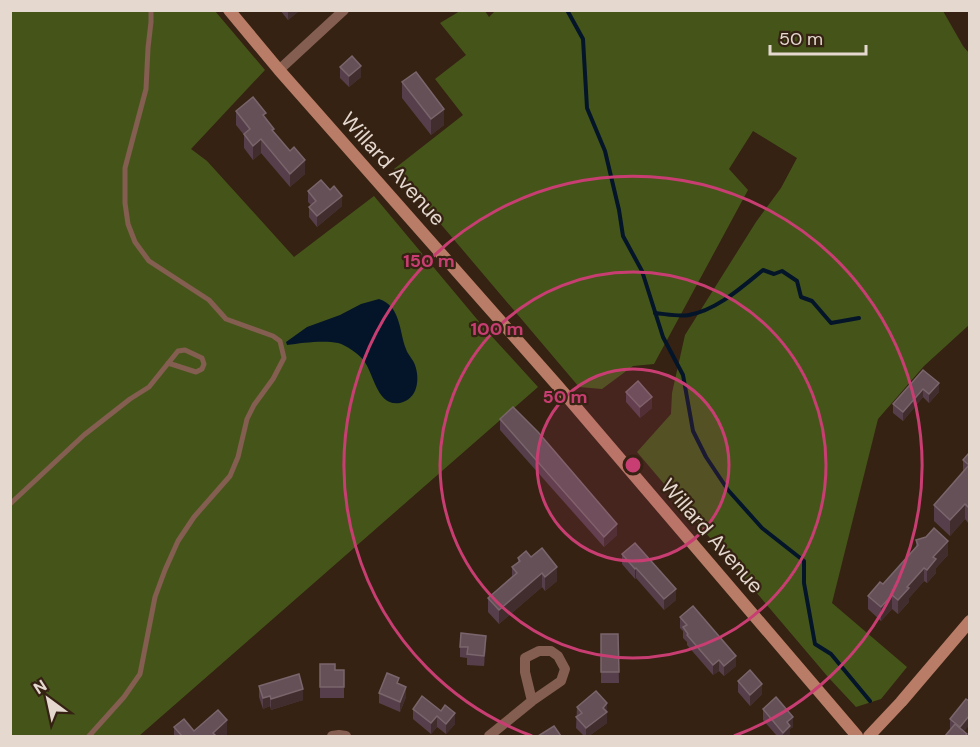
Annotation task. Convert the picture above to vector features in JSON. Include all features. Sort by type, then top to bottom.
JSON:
[{"type":"main road","name":"Willard Avenue","points":[[229,10],[279,70],[557,385],[857,736]]},
{"type":"main road","points":[[869,736],[901,702],[969,621]]},
{"type":"street","points":[[279,70],[344,10]]},
{"type":"street","points":[[489,736],[561,681],[565,669],[558,656],[551,651],[538,651],[525,658],[525,672],[532,701]]},
{"type":"street","points":[[332,736],[346,736]]},
{"type":"lane","points":[[89,736],[124,698],[140,674],[155,597],[169,560],[194,516],[230,476],[238,457],[246,419],[284,358],[280,341],[273,336],[226,319],[204,296],[172,278],[150,261],[135,242],[128,224],[125,203],[125,168],[146,88],[151,10]]},
{"type":"lane","points":[[10,504],[84,435],[149,387],[168,363],[178,351],[185,350],[202,358],[204,364],[202,369],[196,372],[168,363]]},
{"type":"green space","points":[[10,11],[215,11],[265,70],[191,149],[207,161],[294,257],[374,196],[486,330],[538,387],[139,736],[11,736]]},
{"type":"green space","points":[[460,11],[485,11],[489,17],[495,11],[943,11],[969,53],[969,325],[924,366],[878,419],[832,603],[907,667],[881,699],[856,707],[637,452],[671,414],[672,393],[685,335],[756,222],[781,188],[797,158],[753,131],[729,169],[748,190],[654,364],[633,366],[602,389],[579,387],[394,169],[463,115],[435,79],[466,55],[440,23]]},
{"type":"water","points":[[379,299],[392,307],[406,349],[417,370],[414,393],[406,401],[400,403],[392,403],[381,395],[364,361],[345,346],[326,342],[287,345],[286,342],[307,327],[340,315],[361,304]]},
{"type":"building","points":[[352,56],[361,66],[349,76],[340,67]]},
{"type":"building","points":[[416,72],[444,109],[431,119],[402,82]]},
{"type":"building","points":[[253,97],[266,113],[263,115],[274,129],[272,130],[290,151],[294,147],[305,160],[290,174],[261,139],[253,146],[244,134],[250,129],[236,111]]},
{"type":"building","points":[[321,180],[330,190],[334,186],[342,196],[317,216],[309,207],[316,201],[308,191]]},
{"type":"building","points":[[923,370],[939,383],[929,394],[923,389],[903,412],[893,404]]},
{"type":"building","points":[[638,381],[652,397],[640,407],[626,392]]},
{"type":"building","points":[[513,407],[538,432],[617,524],[604,537],[500,419]]},
{"type":"building","points":[[969,453],[969,465],[963,460]]},
{"type":"building","points":[[969,465],[969,508],[965,504],[950,520],[934,505]]},
{"type":"building","points":[[934,528],[948,541],[933,557],[936,559],[927,570],[924,568],[898,600],[892,595],[881,607],[868,596],[880,582],[883,584],[918,545],[916,540],[926,537]]},
{"type":"building","points":[[635,543],[676,589],[664,599],[622,554]]},
{"type":"building","points":[[542,548],[557,567],[545,577],[542,573],[499,610],[488,598],[517,573],[512,567],[520,561],[518,558],[526,551],[531,557]]},
{"type":"building","points":[[693,606],[736,656],[724,666],[719,660],[713,665],[687,635],[683,627],[687,625],[680,617]]},
{"type":"building","points":[[461,633],[486,636],[484,656],[467,654],[468,647],[460,647]]},
{"type":"building","points":[[601,634],[618,634],[619,672],[601,672]]},
{"type":"building","points":[[320,664],[335,664],[335,670],[344,670],[344,687],[320,687]]},
{"type":"building","points":[[750,670],[762,684],[750,695],[738,681]]},
{"type":"building","points":[[387,673],[399,678],[397,683],[406,687],[400,702],[379,693]]},
{"type":"building","points":[[299,674],[303,689],[271,699],[270,696],[263,698],[259,686]]},
{"type":"building","points":[[596,691],[607,703],[603,708],[607,712],[586,728],[576,717],[582,713],[577,707]]},
{"type":"building","points":[[422,696],[441,711],[445,705],[455,713],[446,724],[437,716],[431,723],[413,709]]},
{"type":"building","points":[[776,697],[793,717],[787,722],[790,726],[783,733],[763,709]]},
{"type":"building","points":[[966,699],[969,701],[969,716],[960,727],[950,719]]},
{"type":"building","points":[[218,710],[227,720],[213,733],[216,736],[182,736],[174,727],[184,719],[194,731]]},
{"type":"building","points":[[955,724],[967,734],[965,736],[945,736]]},
{"type":"building","points":[[554,726],[561,736],[538,736]]},
{"type":"waterway","points":[[567,10],[583,39],[587,108],[605,151],[623,236],[642,271],[663,337],[683,375],[693,431],[706,457],[728,490],[762,528],[804,561],[804,583],[815,644],[831,654],[870,701]]},
{"type":"waterway","points":[[655,313],[681,316],[699,312],[729,297],[763,270],[774,274],[782,271],[797,281],[801,297],[812,301],[831,323],[859,318]]}]
